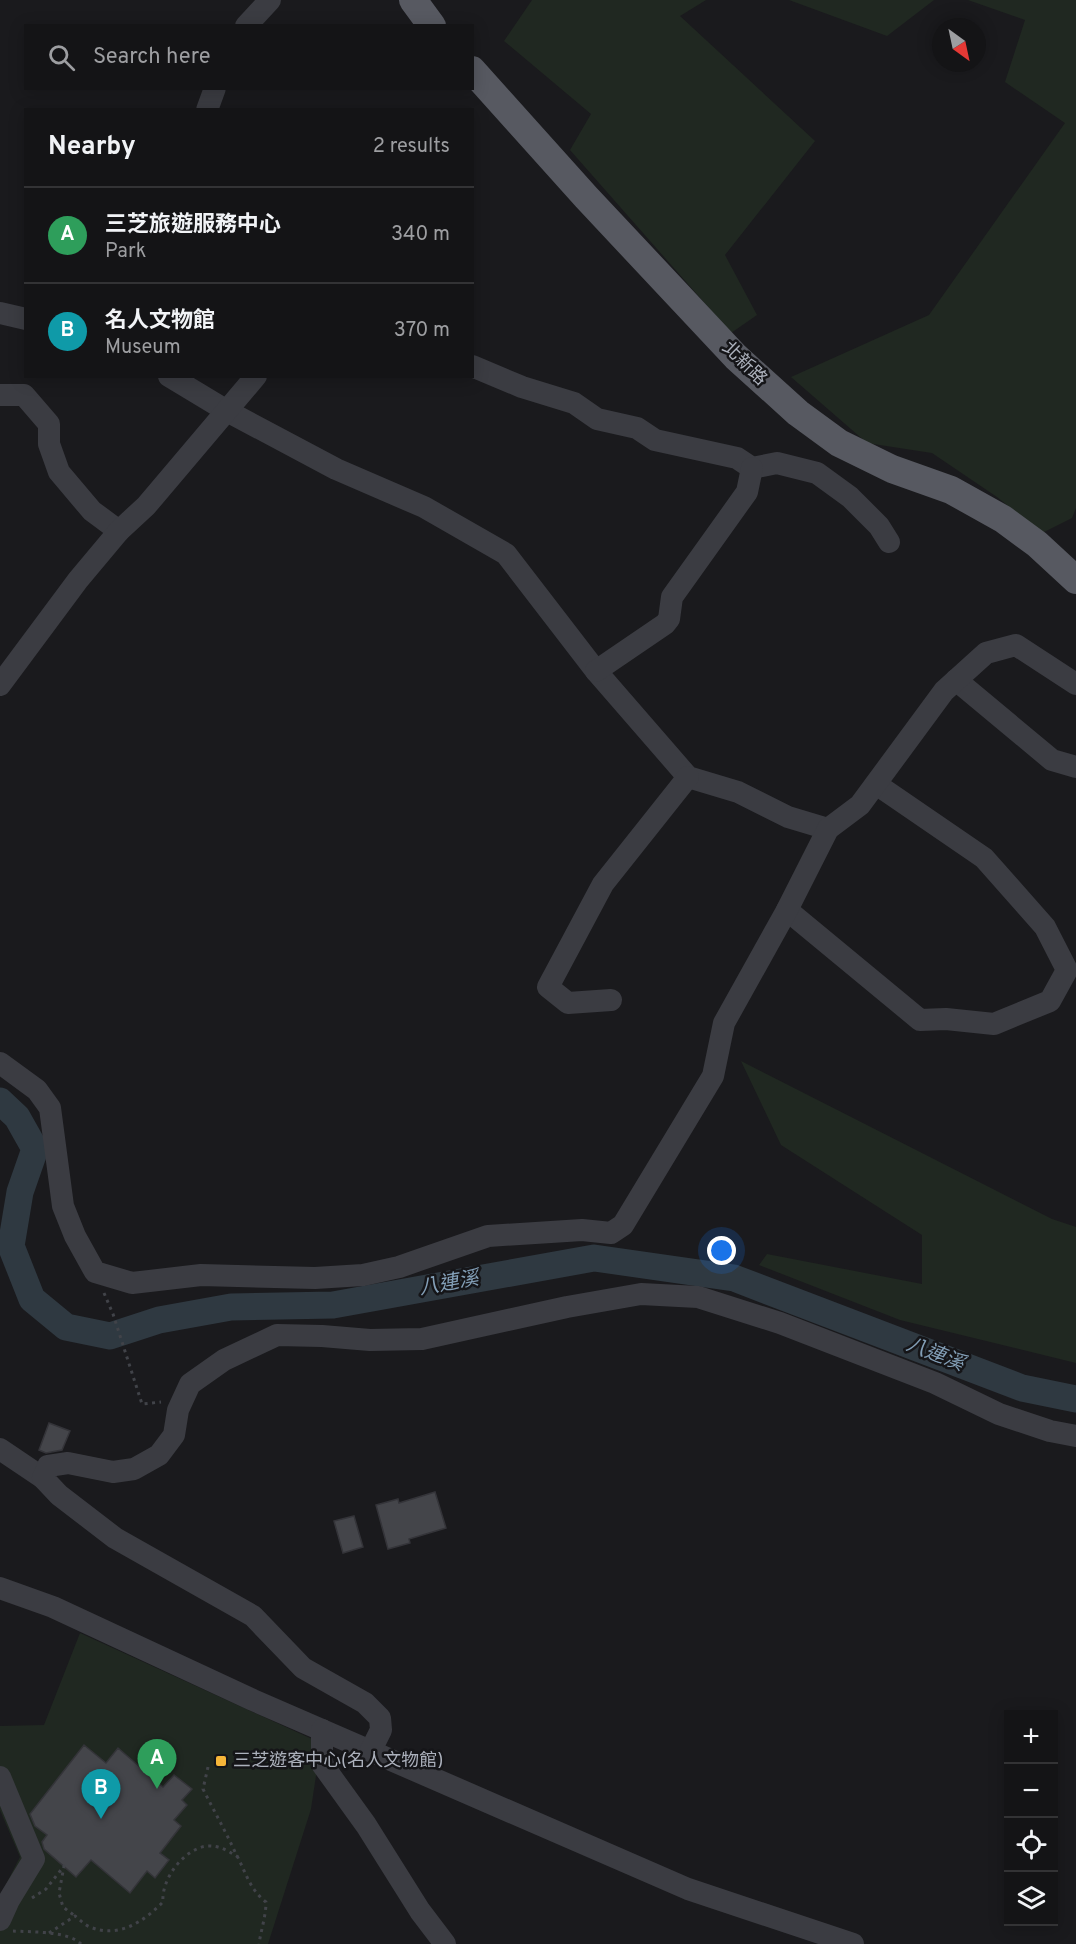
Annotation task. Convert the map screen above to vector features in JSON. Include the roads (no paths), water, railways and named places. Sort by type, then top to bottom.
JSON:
[{"type":"main road","points":[[413,0],[431,24]]},
{"type":"main road","name":"北新路","points":[[474,72],[586,197],[736,357],[798,413],[839,443],[892,469],[951,490],[1003,519],[1037,543],[1076,580]]},
{"type":"street","points":[[247,24],[270,0]]},
{"type":"street","points":[[208,108],[214,90]]},
{"type":"street","points":[[0,313],[24,319]]},
{"type":"street","points":[[474,367],[522,387],[574,403],[597,419],[637,428],[655,440],[737,459],[752,468],[777,463],[817,473],[850,497],[879,526],[889,542]]},
{"type":"street","points":[[172,378],[227,411],[336,469],[424,507],[506,554],[596,671],[688,777],[738,792],[788,817],[828,829]]},
{"type":"street","points":[[0,684],[78,580],[119,531],[146,506],[254,378]]},
{"type":"street","points":[[0,394],[24,395],[49,424],[50,444],[59,472],[92,511],[119,531]]},
{"type":"street","points":[[596,671],[669,619],[672,597],[747,492],[752,468]]},
{"type":"street","points":[[0,1063],[37,1090],[50,1108],[63,1206],[75,1236],[95,1272],[132,1283],[201,1275],[315,1278],[363,1275],[399,1267],[488,1236],[582,1230],[611,1233],[623,1225],[713,1076],[724,1023],[787,910],[828,829],[860,805],[944,691],[986,653],[1016,645],[1076,684]]},
{"type":"street","points":[[956,680],[1052,760],[1076,767]]},
{"type":"street","points":[[611,1000],[568,1003],[548,987],[603,884],[688,777]]},
{"type":"street","points":[[787,910],[920,1020],[946,1019],[994,1024],[1050,1001],[1067,970],[1045,927],[984,858],[876,784]]},
{"type":"street","points":[[43,1478],[48,1466],[68,1463],[112,1472],[134,1469],[159,1455],[174,1435],[178,1410],[190,1384],[224,1360],[277,1335],[370,1340],[422,1339],[567,1307],[641,1294],[698,1298],[780,1323],[935,1383],[999,1414],[1050,1431],[1076,1436]]},
{"type":"street","points":[[0,1449],[43,1478],[59,1495],[115,1538],[253,1616],[303,1668],[365,1703],[380,1718],[381,1730],[371,1750]]},
{"type":"street","points":[[0,1588],[53,1607],[253,1700],[688,1889],[853,1944]]},
{"type":"street","points":[[322,1730],[322,1764],[366,1825],[420,1911],[445,1944]]},
{"type":"street","points":[[0,1777],[34,1859],[6,1917]]},
{"type":"waterway","name":"八連溪","points":[[0,1101],[17,1117],[35,1149],[20,1192],[11,1246],[32,1299],[66,1327],[110,1336],[159,1320],[231,1307],[333,1305],[594,1258],[734,1278],[1022,1388],[1076,1399]]},
{"type":"place","name":"三芝遊客中心(名人文物館)","points":[[221,1761]]},
{"type":"place","name":"三芝旅遊服務中心","points":[[157,1789]]},
{"type":"place","name":"名人文物館","points":[[101,1819]]}]
